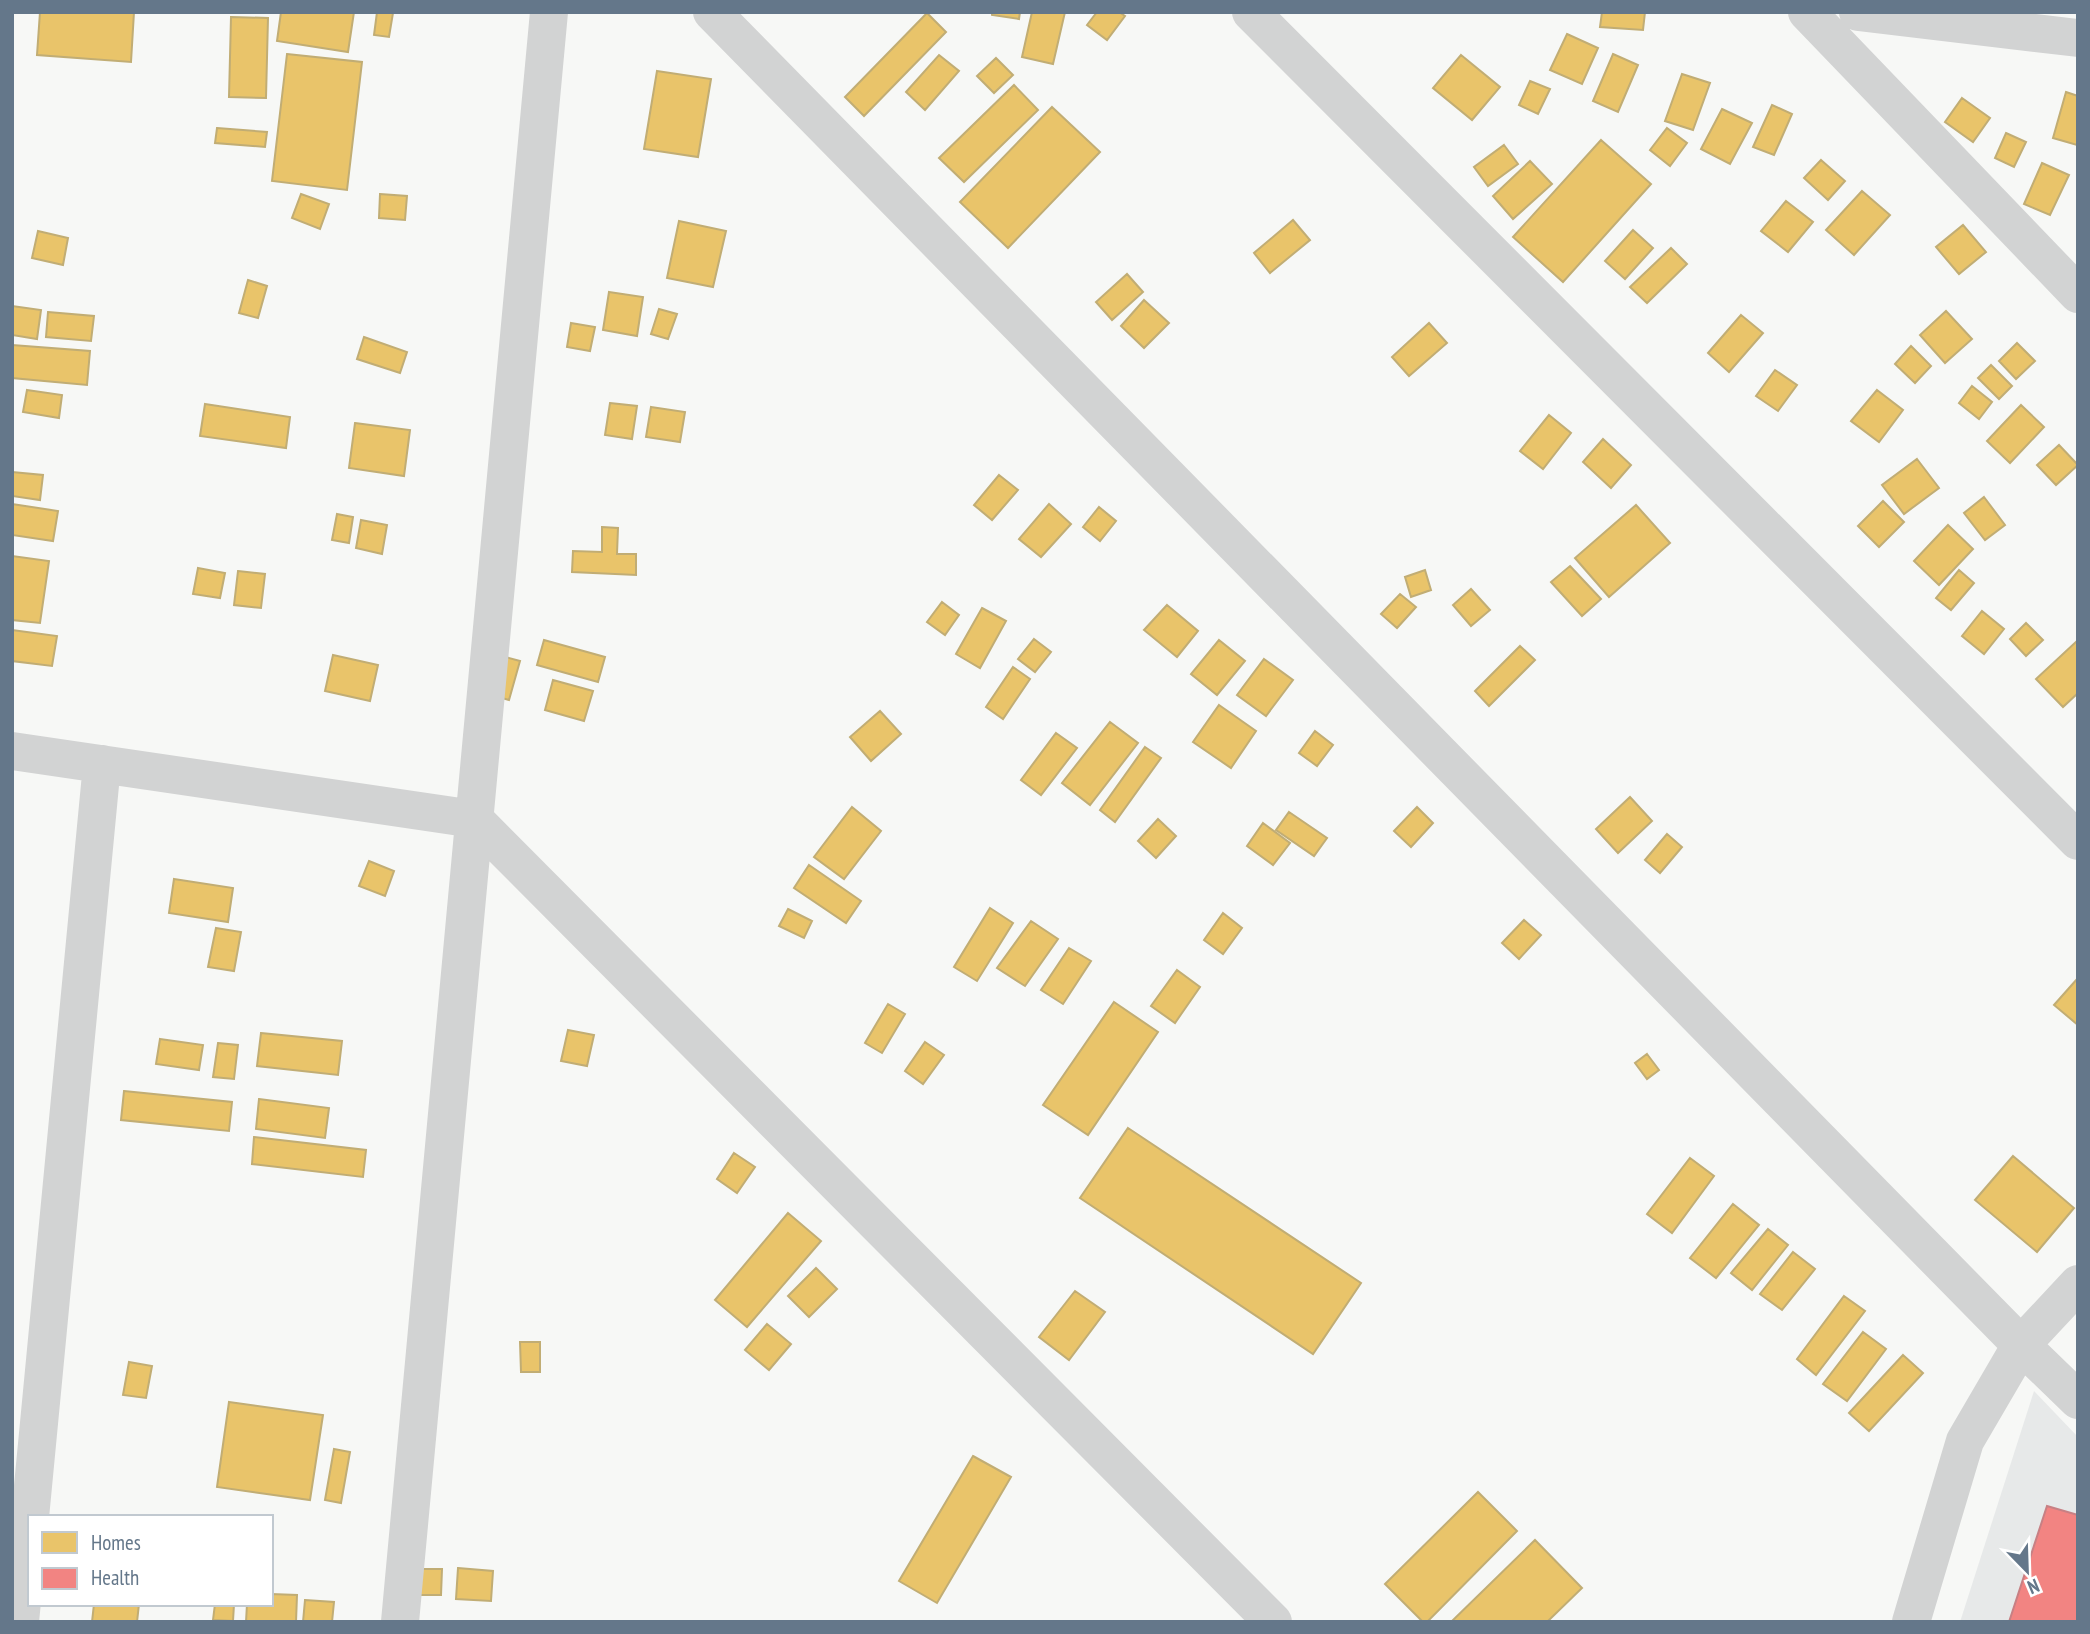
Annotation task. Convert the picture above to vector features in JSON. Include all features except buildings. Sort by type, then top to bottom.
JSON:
[{"type":"street","points":[[400,1622],[549,12]]},
{"type":"street","points":[[712,12],[2078,1400]]},
{"type":"street","points":[[1251,12],[2078,841]]},
{"type":"street","points":[[1807,12],[2078,294]]},
{"type":"street","points":[[1858,12],[2078,38]]},
{"type":"street","points":[[12,751],[474,819],[1273,1622]]},
{"type":"street","points":[[30,1515],[102,764]]},
{"type":"street","points":[[1911,1622],[1965,1441],[2021,1345],[2078,1284]]},
{"type":"street","points":[[20,1622],[28,1538]]},
{"type":"shaded area","points":[[2034,1391],[2078,1437],[2078,1622],[1960,1622]]}]
